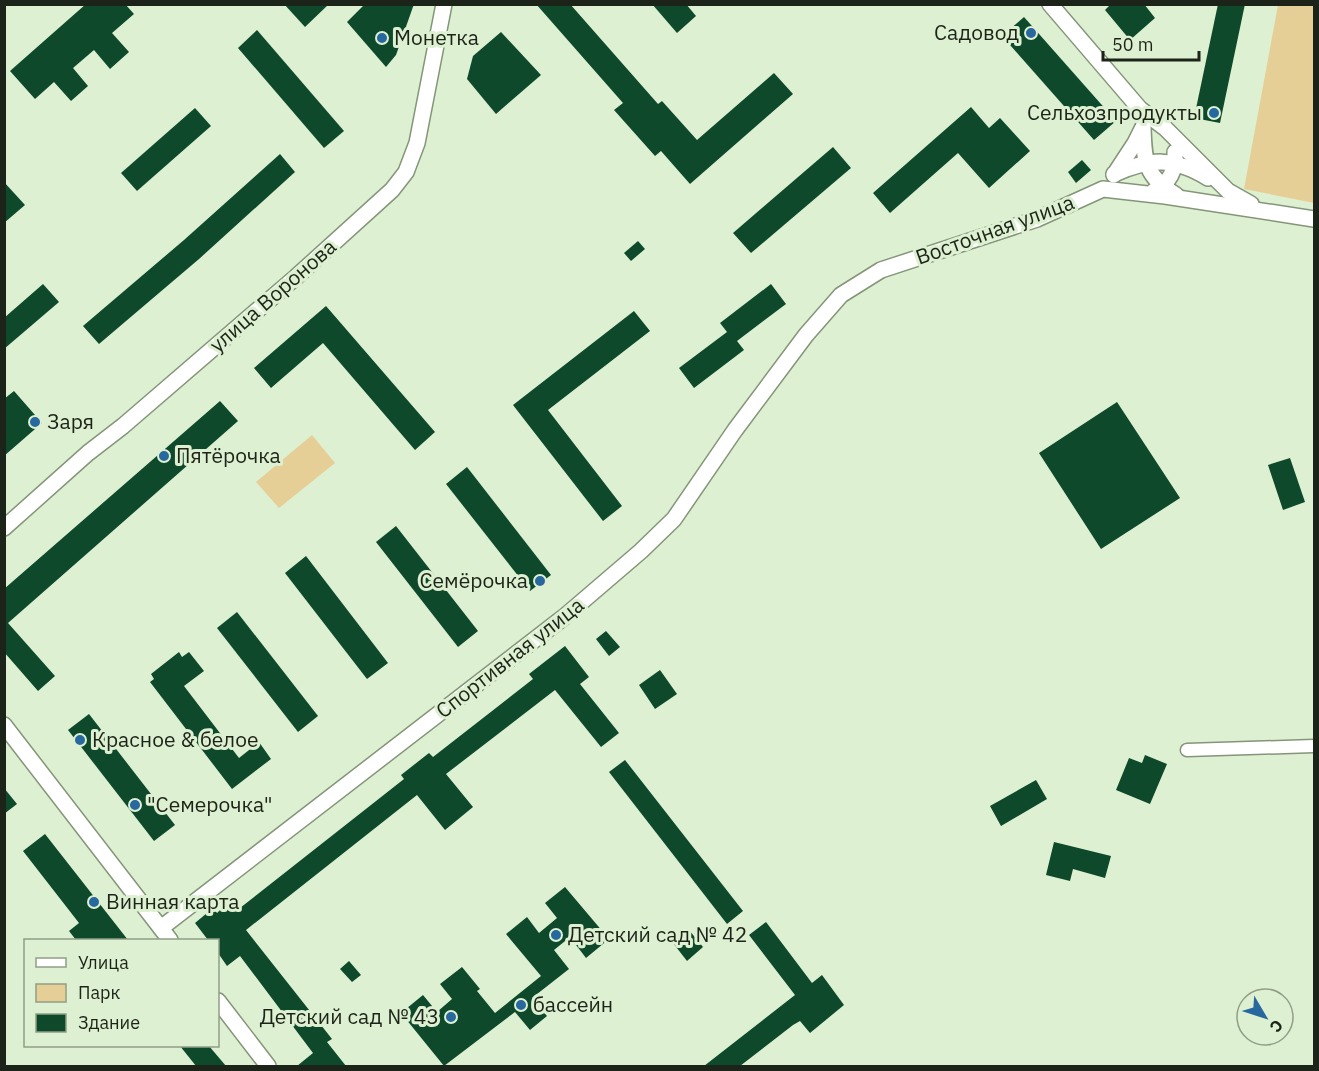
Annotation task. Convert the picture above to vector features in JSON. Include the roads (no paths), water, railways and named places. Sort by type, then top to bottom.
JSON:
[{"type":"street","name":"улица Воронова","points":[[4,528],[88,453],[123,426],[296,277],[392,190],[406,172],[417,143],[444,4]]},
{"type":"street","points":[[1050,4],[1140,109],[1165,128],[1223,187]]},
{"type":"street","points":[[1140,109],[1143,116],[1146,163],[1151,177],[1176,195],[1200,201]]},
{"type":"street","points":[[1102,189],[1135,143],[1143,127]]},
{"type":"street","points":[[1145,194],[1162,187],[1170,179],[1175,163],[1173,142],[1165,128]]},
{"type":"street","points":[[1114,174],[1146,163],[1162,161],[1175,163],[1195,170],[1239,199],[1265,211]]},
{"type":"street","points":[[1102,189],[1200,201],[1314,219]]},
{"type":"street","name":"Восточная улица","points":[[806,335],[841,295],[881,270],[1037,219],[1102,189]]},
{"type":"street","name":"Спортивная улица","points":[[4,725],[166,934],[556,623],[641,551],[674,519],[735,430],[806,335]]},
{"type":"street","points":[[1187,750],[1314,746]]},
{"type":"street","points":[[219,1002],[268,1066]]},
{"type":"place","name":"Садовод","points":[[1031,33]]},
{"type":"place","name":"Монетка","points":[[382,38]]},
{"type":"place","name":"Сельхозпродукты","points":[[1214,113]]},
{"type":"place","name":"Заря","points":[[35,422]]},
{"type":"place","name":"Пятёрочка","points":[[164,456]]},
{"type":"place","name":"Семёрочка","points":[[540,581]]},
{"type":"place","name":"Красное & белое","points":[[80,740]]},
{"type":"place","name":"\"Семерочка\"","points":[[135,805]]},
{"type":"place","name":"Винная карта","points":[[94,902]]},
{"type":"place","name":"Детский сад № 42","points":[[556,935]]},
{"type":"place","name":"бассейн","points":[[521,1005]]},
{"type":"place","name":"Детский сад № 43","points":[[451,1017]]}]
